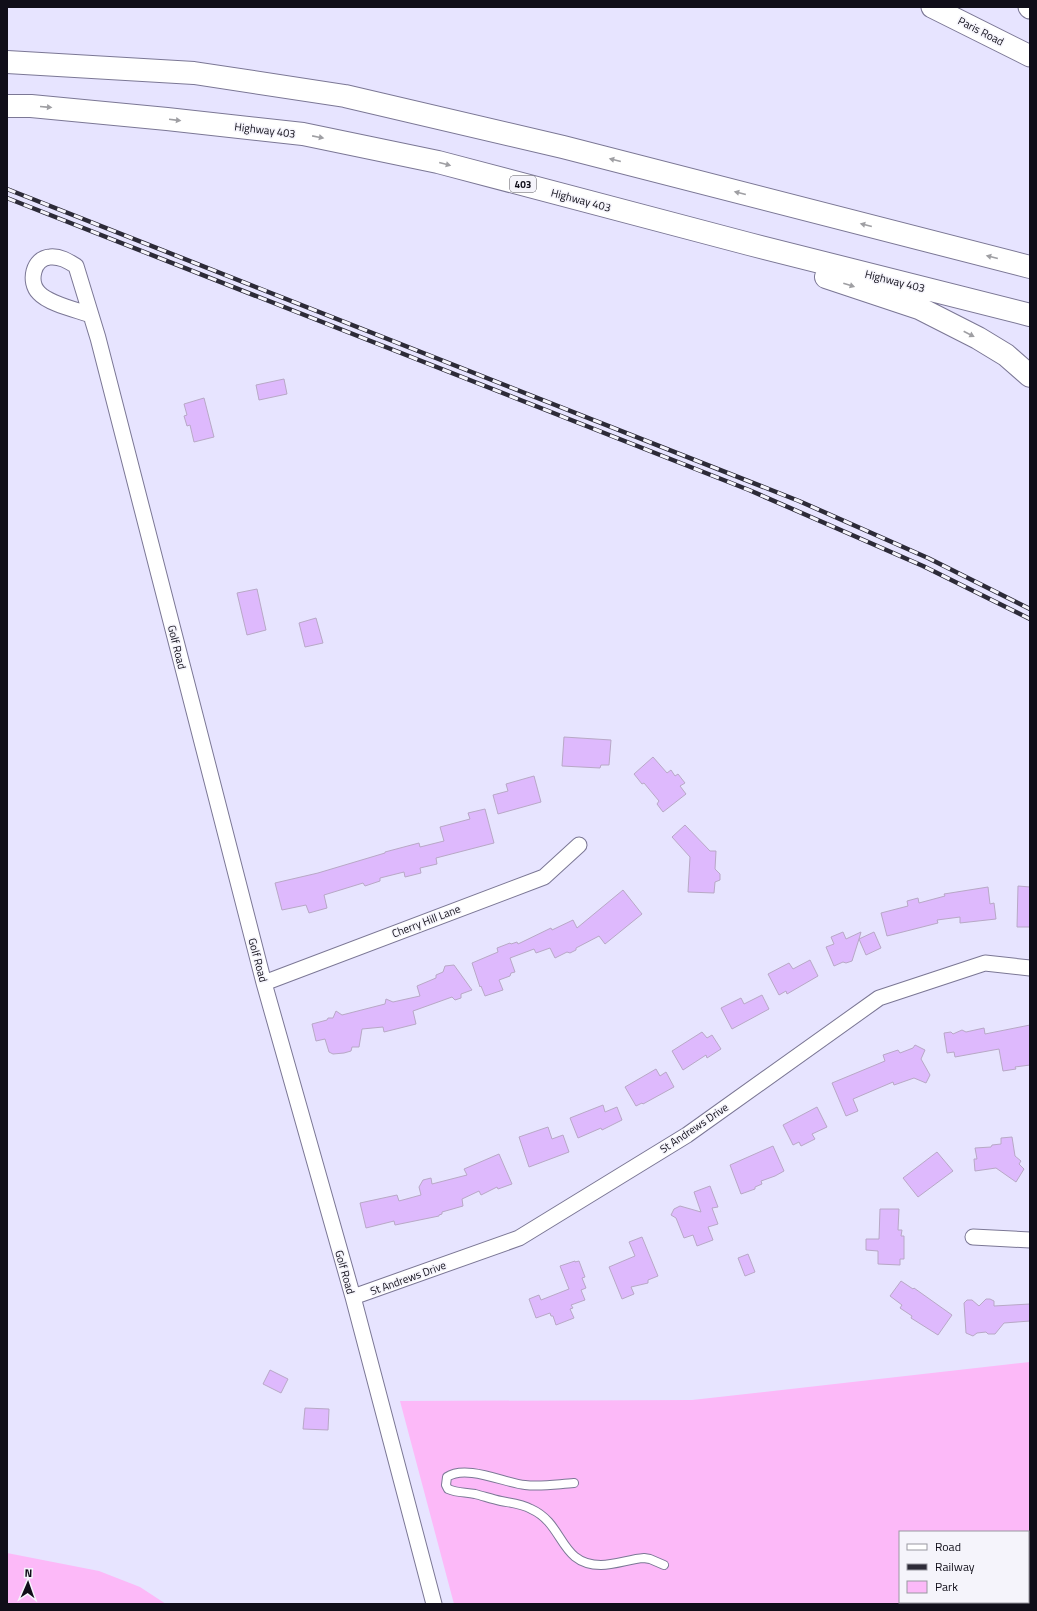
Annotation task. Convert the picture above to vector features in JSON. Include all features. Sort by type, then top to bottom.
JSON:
[{"type":"highway","points":[[7,62],[194,73],[345,96],[563,147],[1030,267]]},
{"type":"highway","name":"Highway 403","points":[[7,106],[31,106],[167,118],[302,134],[438,162],[749,244],[1030,315]]},
{"type":"highway","points":[[749,244],[776,261],[919,308],[978,338],[1006,355],[1030,376]]},
{"type":"main road","name":"Paris Road","points":[[932,7],[1030,56]]},
{"type":"street","name":"Golf Road","points":[[91,314],[264,982],[353,1298],[434,1604]]},
{"type":"street","name":"Cherry Hill Lane","points":[[264,982],[544,877],[579,845]]},
{"type":"street","name":"St Andrews Drive","points":[[353,1298],[518,1238],[687,1135],[879,998],[985,962],[1030,968]]},
{"type":"street","points":[[973,1237],[1030,1240]]},
{"type":"lane","points":[[574,1483],[524,1485],[486,1475],[460,1473],[451,1474],[448,1477],[446,1486],[448,1490],[456,1493],[475,1494],[529,1508],[538,1512],[546,1517],[553,1525],[568,1550],[579,1560],[602,1565],[644,1558],[650,1559],[664,1566]]},
{"type":"green space","points":[[1030,1362],[1030,1604],[454,1604],[400,1401],[692,1400]]},
{"type":"green space","points":[[7,1553],[99,1571],[140,1587],[166,1604],[7,1604]]},
{"type":"building","points":[[284,379],[287,394],[259,400],[256,385]]},
{"type":"building","points":[[204,398],[214,437],[194,442],[190,425],[187,426],[184,416],[187,415],[184,404]]},
{"type":"building","points":[[257,589],[266,630],[247,635],[237,593]]},
{"type":"building","points":[[316,618],[323,643],[305,647],[299,623]]},
{"type":"building","points":[[564,737],[611,740],[609,765],[601,765],[600,768],[562,766]]},
{"type":"building","points":[[653,757],[667,773],[671,770],[675,776],[678,774],[685,783],[680,786],[686,794],[663,812],[657,804],[659,801],[644,783],[642,784],[634,774]]},
{"type":"building","points":[[534,776],[541,802],[498,814],[493,795],[508,791],[506,784]]},
{"type":"building","points":[[485,809],[494,843],[436,858],[437,864],[420,868],[421,873],[405,877],[404,872],[380,878],[380,881],[365,886],[363,883],[324,895],[327,908],[309,913],[306,905],[282,910],[275,883],[318,873],[419,843],[420,847],[444,841],[440,827],[470,819],[468,813]]},
{"type":"building","points":[[685,825],[710,851],[716,851],[715,869],[720,874],[720,880],[715,882],[714,893],[688,892],[690,857],[672,837]]},
{"type":"building","points":[[1018,886],[1030,887],[1030,927],[1017,927]]},
{"type":"building","points":[[988,887],[990,904],[994,903],[996,919],[960,923],[960,917],[937,920],[938,923],[887,936],[881,913],[908,906],[907,901],[918,898],[919,903],[945,896],[944,894]]},
{"type":"building","points":[[623,890],[642,914],[605,944],[599,936],[576,948],[576,950],[570,953],[567,952],[555,958],[550,948],[536,953],[534,949],[510,958],[515,972],[511,973],[510,976],[499,980],[503,990],[485,996],[481,986],[480,987],[472,963],[498,952],[497,948],[510,943],[517,942],[518,944],[551,928],[552,930],[573,920],[577,928]]},
{"type":"building","points":[[843,932],[846,939],[861,932],[852,961],[846,963],[843,962],[834,966],[826,947],[834,944],[831,937]]},
{"type":"building","points":[[874,932],[881,948],[866,955],[859,939]]},
{"type":"building","points":[[810,960],[818,976],[787,994],[786,991],[779,995],[768,974],[789,963],[793,969]]},
{"type":"building","points":[[454,965],[472,990],[461,994],[461,998],[455,1000],[452,997],[413,1011],[416,1024],[384,1032],[383,1027],[362,1029],[359,1047],[352,1047],[351,1051],[344,1053],[333,1054],[329,1052],[325,1039],[316,1041],[312,1024],[327,1020],[328,1018],[333,1018],[336,1011],[342,1015],[385,1004],[386,999],[393,1002],[420,996],[417,986],[436,978],[436,975],[443,972],[445,966]]},
{"type":"building","points":[[762,995],[769,1009],[732,1029],[721,1008],[741,998],[744,1004]]},
{"type":"building","points":[[1030,1025],[1030,1065],[1015,1067],[1016,1069],[1003,1071],[999,1049],[955,1057],[954,1052],[947,1053],[944,1033],[951,1032],[953,1034],[962,1030],[966,1032],[984,1028],[985,1034]]},
{"type":"building","points":[[702,1032],[707,1038],[712,1035],[721,1049],[707,1058],[706,1055],[683,1070],[672,1051]]},
{"type":"building","points":[[915,1045],[925,1050],[921,1059],[930,1075],[926,1083],[914,1078],[894,1085],[893,1082],[853,1099],[858,1111],[846,1116],[832,1083],[885,1061],[883,1055],[898,1050],[900,1053],[913,1048]]},
{"type":"building","points":[[656,1069],[660,1076],[666,1072],[674,1087],[643,1104],[642,1103],[636,1106],[625,1087]]},
{"type":"building","points":[[603,1105],[605,1112],[617,1107],[622,1120],[602,1130],[601,1128],[578,1138],[570,1118]]},
{"type":"building","points":[[817,1107],[827,1127],[812,1134],[815,1139],[801,1146],[799,1142],[793,1145],[783,1125]]},
{"type":"building","points":[[548,1127],[552,1139],[563,1135],[569,1152],[529,1167],[519,1137]]},
{"type":"building","points":[[1012,1137],[1015,1156],[1021,1161],[1019,1164],[1024,1169],[1016,1182],[996,1168],[975,1171],[974,1159],[977,1159],[975,1148],[991,1147],[992,1145],[1001,1144],[1001,1138]]},
{"type":"building","points":[[773,1146],[784,1171],[761,1181],[762,1184],[755,1187],[755,1189],[741,1194],[730,1165]]},
{"type":"building","points":[[937,1152],[953,1171],[918,1197],[903,1178]]},
{"type":"building","points":[[499,1154],[512,1184],[498,1189],[497,1187],[481,1195],[479,1191],[462,1199],[463,1206],[442,1212],[439,1216],[395,1225],[394,1221],[366,1228],[360,1203],[397,1195],[399,1201],[421,1195],[419,1187],[423,1180],[431,1178],[432,1184],[467,1175],[464,1169]]},
{"type":"building","points":[[710,1186],[718,1207],[712,1208],[718,1224],[708,1227],[713,1240],[697,1246],[693,1235],[684,1238],[676,1218],[671,1215],[674,1209],[680,1206],[701,1212],[694,1192]]},
{"type":"building","points":[[880,1209],[899,1209],[898,1230],[902,1230],[901,1236],[904,1236],[904,1259],[900,1259],[900,1265],[878,1264],[878,1251],[866,1250],[866,1239],[879,1239]]},
{"type":"building","points":[[642,1237],[658,1276],[648,1280],[648,1283],[631,1287],[634,1294],[622,1299],[609,1267],[635,1256],[629,1242]]},
{"type":"building","points":[[748,1254],[755,1272],[745,1276],[738,1258]]},
{"type":"building","points":[[579,1261],[585,1277],[582,1278],[586,1288],[581,1290],[585,1300],[571,1305],[573,1308],[570,1309],[574,1318],[556,1325],[553,1316],[551,1316],[550,1313],[536,1318],[529,1299],[539,1295],[541,1300],[569,1289],[560,1266]]},
{"type":"building","points":[[901,1281],[913,1289],[914,1288],[952,1315],[938,1335],[911,1318],[912,1316],[900,1308],[902,1305],[890,1296]]},
{"type":"building","points":[[986,1299],[994,1301],[994,1306],[1030,1304],[1030,1321],[1004,1323],[995,1334],[988,1334],[986,1332],[977,1333],[973,1336],[966,1333],[964,1303],[967,1300],[972,1300],[979,1306]]},
{"type":"building","points":[[270,1370],[288,1379],[281,1393],[263,1384]]},
{"type":"building","points":[[305,1408],[329,1409],[328,1430],[303,1429]]},
{"type":"railway","points":[[7,189],[799,501],[928,558],[1030,609]]},
{"type":"railway","points":[[7,198],[749,490],[923,566],[1030,619]]}]
